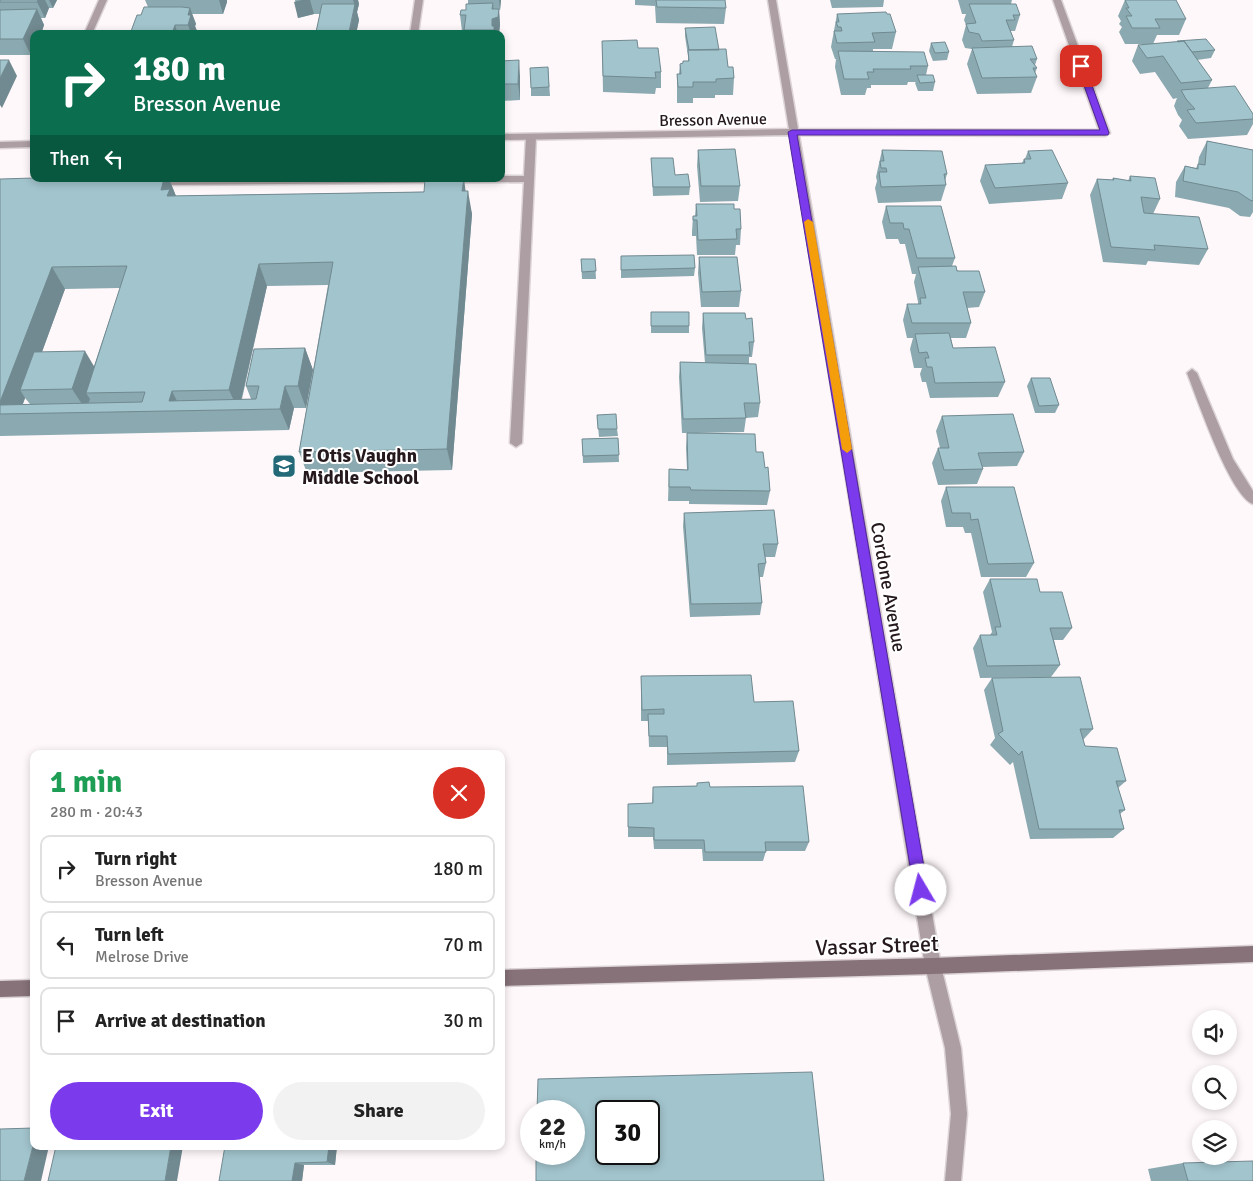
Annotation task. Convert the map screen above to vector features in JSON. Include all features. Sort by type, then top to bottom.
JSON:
[{"type":"street","points":[[90,30],[103,0]]},
{"type":"street","points":[[415,30],[419,0]]},
{"type":"street","name":"Cordone Avenue","points":[[772,0],[792,132],[933,966],[952,1048],[959,1114],[953,1181]]},
{"type":"street","name":"Bresson Avenue","points":[[505,137],[792,132],[1105,133],[1057,0]]},
{"type":"street","points":[[516,443],[531,137]]},
{"type":"street","points":[[0,145],[30,144]]},
{"type":"street","points":[[505,179],[529,179]]},
{"type":"street","points":[[1192,373],[1245,493],[1253,499]]},
{"type":"street","name":"Vassar Street","points":[[505,978],[933,966],[1253,954]]},
{"type":"street","points":[[0,989],[30,988]]},
{"type":"building","points":[[0,0],[38,0],[37,2],[0,2]]},
{"type":"building","points":[[656,0],[725,0],[726,8],[657,7]]},
{"type":"building","points":[[1125,0],[1176,0],[1186,19],[1155,19],[1160,28],[1132,28],[1126,16],[1132,16],[1126,8],[1129,8]]},
{"type":"building","points":[[493,3],[492,9],[499,9],[498,17],[492,19],[494,30],[464,30],[466,15],[460,15],[461,10],[466,10],[466,4]]},
{"type":"building","points":[[322,4],[355,4],[349,30],[316,30]]},
{"type":"building","points":[[969,4],[1016,4],[1020,15],[1013,15],[1015,20],[1006,20],[1014,40],[982,41],[979,34],[969,32],[966,24],[976,23]]},
{"type":"building","points":[[144,7],[182,7],[190,8],[188,15],[191,15],[188,25],[175,25],[173,30],[131,30],[137,15],[141,15]]},
{"type":"building","points":[[37,9],[23,39],[0,39],[0,10]]},
{"type":"building","points":[[886,12],[890,14],[896,32],[872,33],[875,42],[837,43],[834,31],[842,31],[836,22],[839,22],[837,14]]},
{"type":"building","points":[[715,27],[719,50],[689,50],[685,28]]},
{"type":"building","points":[[1206,39],[1215,50],[1192,52],[1184,41],[1177,41]]},
{"type":"building","points":[[637,40],[638,48],[658,48],[661,72],[655,72],[656,78],[603,76],[602,41]]},
{"type":"building","points":[[1184,41],[1212,80],[1181,83],[1163,56],[1147,58],[1138,45]]},
{"type":"building","points":[[945,42],[949,52],[935,53],[931,43]]},
{"type":"building","points":[[1032,46],[1037,59],[1030,59],[1037,68],[1033,68],[1037,77],[982,78],[972,48]]},
{"type":"building","points":[[726,49],[728,67],[733,67],[734,78],[716,79],[716,82],[693,82],[693,87],[678,87],[677,74],[681,74],[680,64],[683,61],[689,61],[688,50]]},
{"type":"building","points":[[838,51],[924,52],[928,66],[910,66],[911,69],[873,69],[874,72],[867,72],[869,79],[844,79]]},
{"type":"building","points":[[0,60],[9,60],[0,78]]},
{"type":"building","points":[[519,60],[518,84],[505,84],[505,61]]},
{"type":"building","points":[[548,67],[549,87],[531,88],[530,68]]},
{"type":"building","points":[[917,75],[933,75],[935,82],[920,83]]},
{"type":"building","points":[[1235,86],[1253,114],[1253,119],[1196,123],[1187,110],[1195,109],[1181,90]]},
{"type":"building","points":[[1207,141],[1253,150],[1253,201],[1238,192],[1183,181],[1185,166],[1198,169],[1198,164],[1205,165]]},
{"type":"building","points":[[735,149],[740,186],[701,186],[698,150]]},
{"type":"building","points":[[882,150],[942,151],[947,174],[944,174],[946,185],[881,187],[879,172],[887,172],[886,168],[881,168],[880,161],[884,161]]},
{"type":"building","points":[[1052,150],[1068,183],[995,188],[985,165],[1025,163],[1024,159],[1031,159],[1028,151]]},
{"type":"building","points":[[651,158],[673,158],[675,175],[688,174],[690,187],[653,187]]},
{"type":"building","points":[[1130,176],[1155,178],[1160,199],[1141,197],[1144,213],[1199,217],[1208,249],[1154,245],[1155,250],[1111,247],[1097,179],[1114,180],[1113,178],[1131,181]]},
{"type":"building","points":[[30,178],[30,182],[163,182],[161,190],[170,189],[167,196],[424,192],[425,182],[464,182],[462,191],[468,191],[447,449],[299,452],[333,262],[259,264],[229,390],[172,391],[169,401],[256,399],[259,386],[246,386],[254,349],[305,348],[298,386],[285,386],[280,409],[0,414],[0,405],[142,402],[145,392],[86,393],[127,266],[52,267],[0,402],[0,179]]},
{"type":"building","points":[[696,204],[734,204],[734,209],[740,209],[741,229],[736,229],[737,239],[698,240],[697,220],[693,220],[693,216],[697,216]]},
{"type":"building","points":[[886,206],[941,206],[955,258],[917,258],[909,229],[904,229],[903,223],[890,223]]},
{"type":"building","points":[[694,255],[695,268],[621,270],[621,256]]},
{"type":"building","points":[[699,257],[737,257],[741,291],[702,292]]},
{"type":"building","points":[[581,259],[595,259],[596,271],[582,272]]},
{"type":"building","points":[[956,266],[957,271],[979,271],[985,292],[963,292],[971,323],[912,323],[907,304],[921,304],[920,298],[926,298],[918,267]]},
{"type":"building","points":[[651,312],[689,312],[689,326],[651,326]]},
{"type":"building","points":[[703,313],[745,313],[746,319],[752,318],[754,342],[749,342],[750,355],[706,355]]},
{"type":"building","points":[[949,333],[953,348],[995,347],[1005,382],[935,383],[932,367],[927,367],[925,358],[929,358],[927,352],[919,353],[915,334]]},
{"type":"building","points":[[85,351],[72,389],[20,390],[34,352]]},
{"type":"building","points":[[680,362],[756,364],[760,403],[744,403],[746,418],[683,419]]},
{"type":"building","points":[[1031,378],[1050,378],[1059,405],[1039,406]]},
{"type":"building","points":[[616,414],[617,429],[598,429],[597,415]]},
{"type":"building","points":[[1013,414],[1024,452],[978,453],[983,469],[944,470],[938,448],[949,448],[942,416]]},
{"type":"building","points":[[687,433],[755,434],[756,452],[763,452],[765,468],[768,467],[770,491],[691,490],[690,487],[669,487],[669,469],[688,470]]},
{"type":"building","points":[[618,438],[619,455],[583,456],[582,439]]},
{"type":"building","points":[[946,487],[1014,487],[1034,563],[988,564],[978,519],[971,520],[970,513],[952,513]]},
{"type":"building","points":[[774,510],[778,544],[763,544],[766,563],[758,564],[762,603],[691,604],[684,513]]},
{"type":"building","points":[[990,579],[1037,579],[1040,592],[1062,592],[1072,628],[1050,628],[1060,665],[987,666],[980,635],[997,635],[995,627],[1001,627]]},
{"type":"building","points":[[751,675],[754,702],[793,701],[799,751],[668,754],[667,736],[649,736],[648,714],[664,714],[664,709],[642,710],[641,676]]},
{"type":"building","points":[[1080,677],[1093,729],[1080,729],[1085,746],[1117,748],[1126,781],[1116,781],[1125,810],[1119,810],[1124,829],[1039,829],[1022,751],[1019,755],[998,734],[1003,731],[992,678]]},
{"type":"building","points":[[709,782],[710,787],[803,786],[809,842],[765,842],[766,852],[705,852],[704,840],[654,840],[654,828],[628,827],[628,804],[653,803],[653,787],[697,786],[697,783]]},
{"type":"building","points":[[812,1072],[824,1181],[536,1181],[536,1165],[585,1165],[585,1100],[537,1100],[538,1079]]},
{"type":"building","points":[[30,1128],[30,1150],[32,1150],[24,1181],[0,1181],[0,1129]]},
{"type":"building","points":[[55,1150],[170,1150],[165,1181],[48,1181]]},
{"type":"building","points":[[224,1150],[328,1150],[327,1162],[295,1163],[292,1181],[219,1181]]},
{"type":"building","points":[[1237,1161],[1253,1161],[1253,1181],[1188,1181],[1183,1163],[1192,1163],[1192,1165],[1237,1165]]},
{"type":"slow traffic","points":[[808,222],[847,449]]},
{"type":"place","name":"E Otis Vaughn Middle School","points":[[284,466]]},
{"type":"route","points":[[921,890],[792,132],[1105,133],[1081,66]]}]
